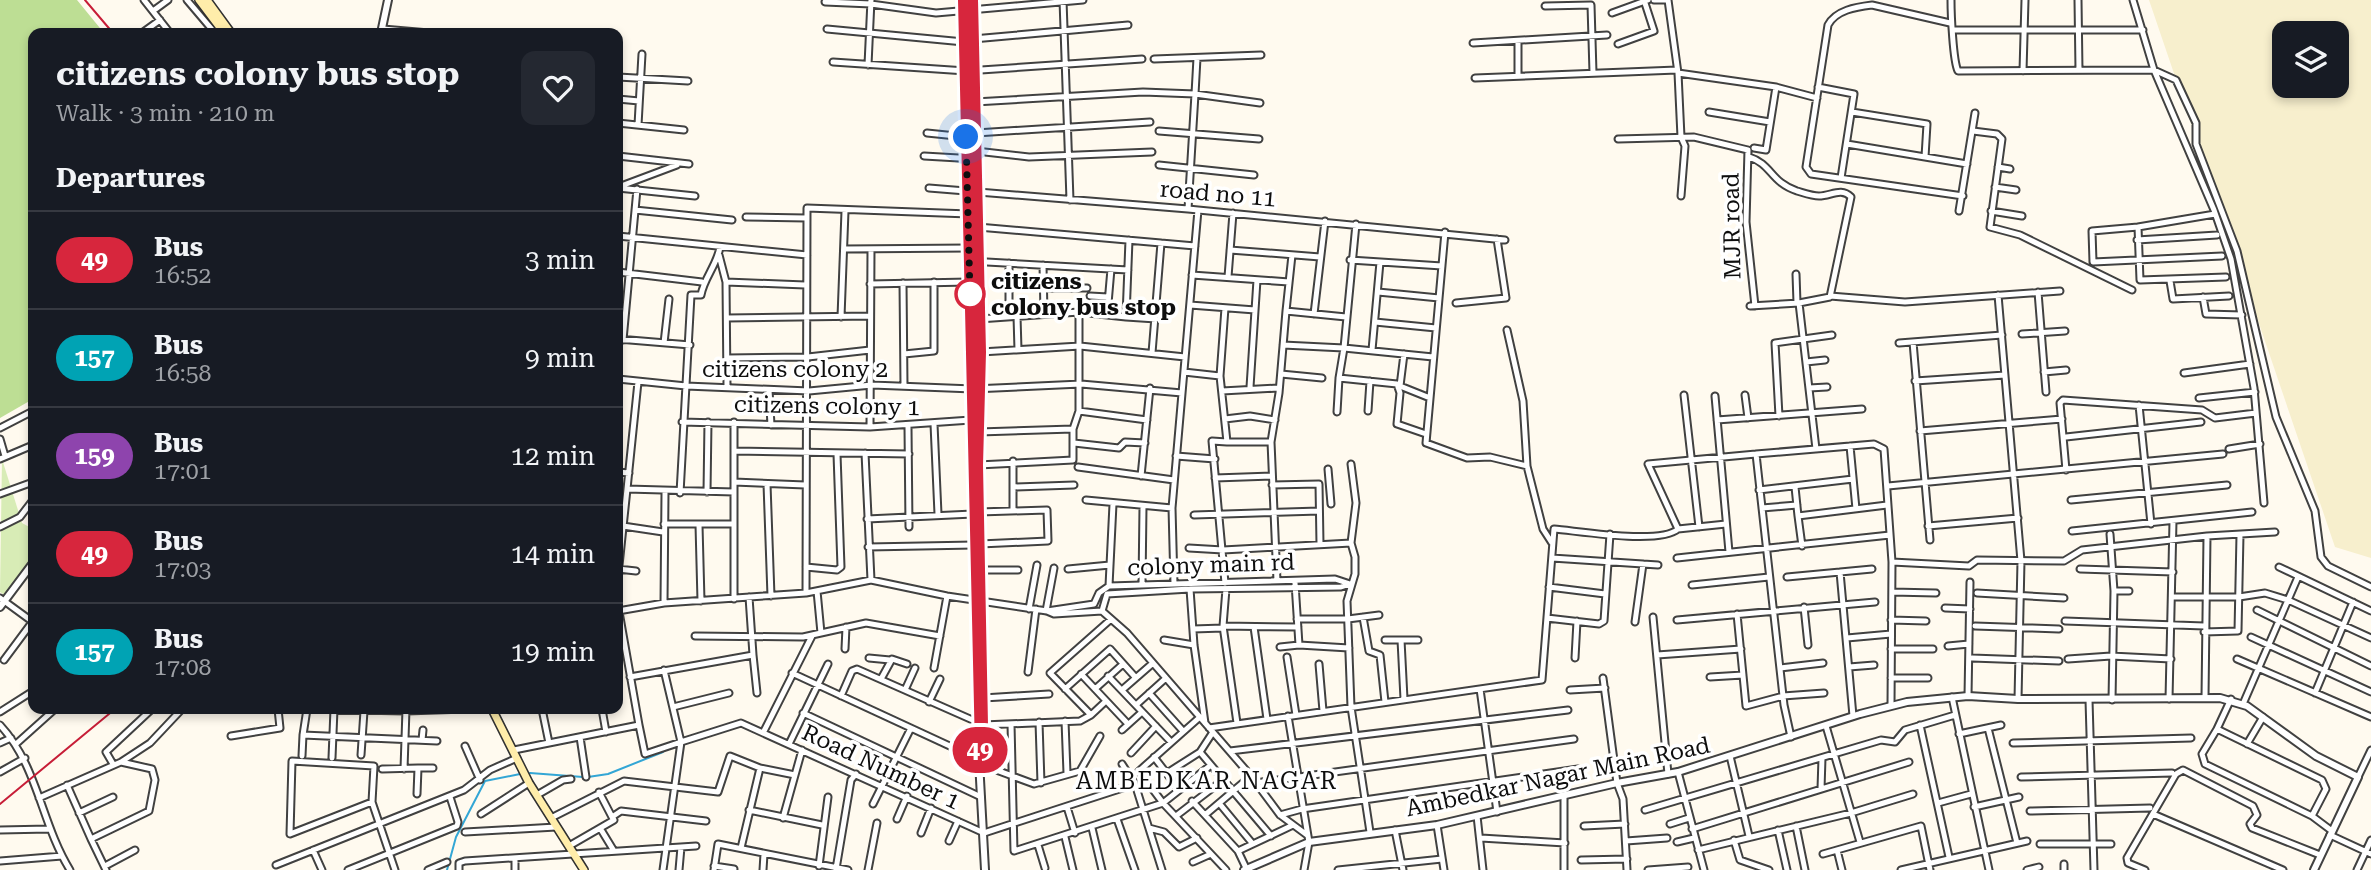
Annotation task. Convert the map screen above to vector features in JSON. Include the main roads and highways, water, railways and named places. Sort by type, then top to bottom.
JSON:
[{"type":"main road","points":[[198,0],[220,28]]},
{"type":"main road","points":[[207,0],[228,28]]},
{"type":"main road","points":[[495,714],[530,783],[584,870]]},
{"type":"waterway","points":[[588,777],[608,774],[663,752]]},
{"type":"waterway","points":[[530,773],[583,777]]},
{"type":"waterway","points":[[447,870],[456,837],[485,781],[520,774]]},
{"type":"railway","points":[[85,0],[109,28]]},
{"type":"railway","points":[[0,804],[109,714]]},
{"type":"place","name":"citizens colony bus stop","points":[[970,294]]},
{"type":"district","name":"AMBEDKAR NAGAR","points":[[1207,781]]}]
